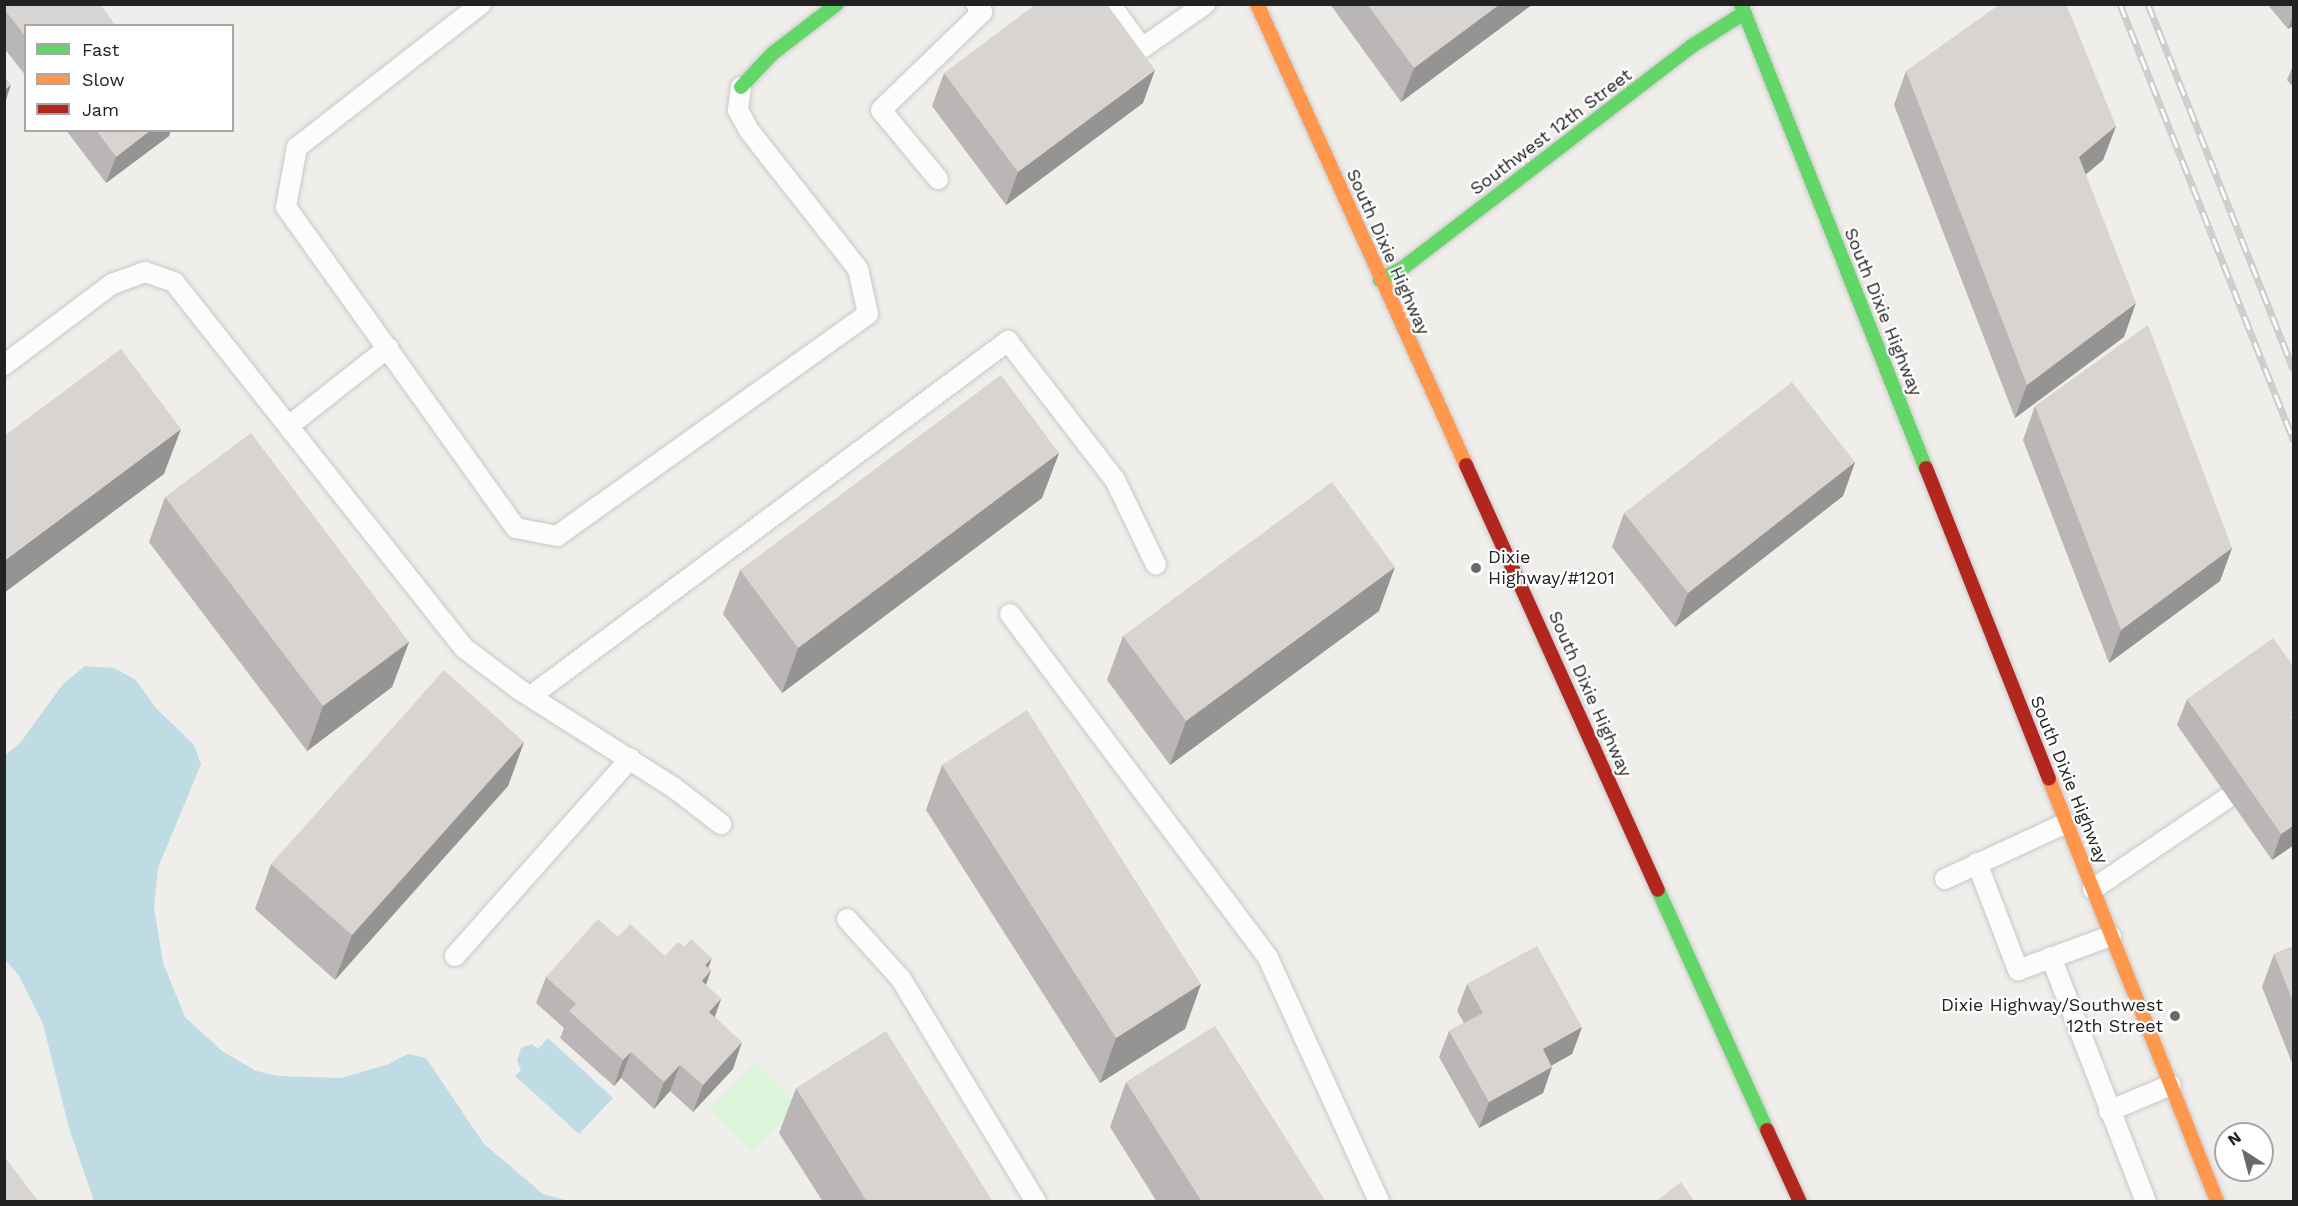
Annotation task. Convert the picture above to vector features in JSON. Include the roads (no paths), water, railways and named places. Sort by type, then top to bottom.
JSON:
[{"type":"main road","points":[[741,87],[772,54],[837,4]]},
{"type":"main road","name":"South Dixie Highway","points":[[1257,4],[1380,280],[1800,1202]]},
{"type":"main road","name":"South Dixie Highway","points":[[1743,9],[2217,1202]]},
{"type":"main road","name":"Southwest 12th Street","points":[[1380,280],[1404,267],[1743,9]]},
{"type":"lane","points":[[481,4],[297,147],[286,207],[516,528],[557,536],[868,314],[858,269],[750,132],[738,110],[741,87]]},
{"type":"lane","points":[[1110,4],[1142,48],[1205,4]]},
{"type":"lane","points":[[938,179],[881,110],[983,7]]},
{"type":"lane","points":[[4,365],[112,284],[145,272],[174,282],[290,425],[464,648],[531,696],[630,759],[721,824]]},
{"type":"lane","points":[[531,696],[1008,341],[1115,480],[1156,565]]},
{"type":"lane","points":[[290,425],[388,348]]},
{"type":"lane","points":[[1010,614],[1268,957],[1379,1202]]},
{"type":"lane","points":[[455,956],[630,759]]},
{"type":"lane","points":[[2093,890],[2226,799]]},
{"type":"lane","points":[[1945,879],[2066,823]]},
{"type":"lane","points":[[1977,863],[2018,970],[2111,936]]},
{"type":"lane","points":[[847,920],[901,979],[1036,1202]]},
{"type":"lane","points":[[2051,957],[2146,1202]]},
{"type":"lane","points":[[2109,1111],[2171,1085]]},
{"type":"water","points":[[85,666],[114,668],[136,680],[155,707],[194,745],[201,764],[158,868],[154,907],[163,963],[185,1017],[222,1051],[256,1071],[278,1076],[341,1078],[389,1064],[408,1054],[426,1058],[484,1144],[543,1194],[569,1201],[94,1201],[69,1128],[43,1024],[19,976],[4,958],[5,755],[20,743],[63,684]]},
{"type":"water","points":[[548,1038],[613,1098],[579,1134],[515,1076],[521,1070],[517,1060],[521,1048],[532,1044],[538,1049]]},
{"type":"railway","points":[[2120,4],[2294,441]]},
{"type":"railway","points":[[2148,4],[2294,370]]},
{"type":"place","name":"Dixie Highway/#1201","points":[[1476,568]]},
{"type":"place","name":"Dixie Highway/Southwest 12th Street","points":[[2175,1016]]}]
